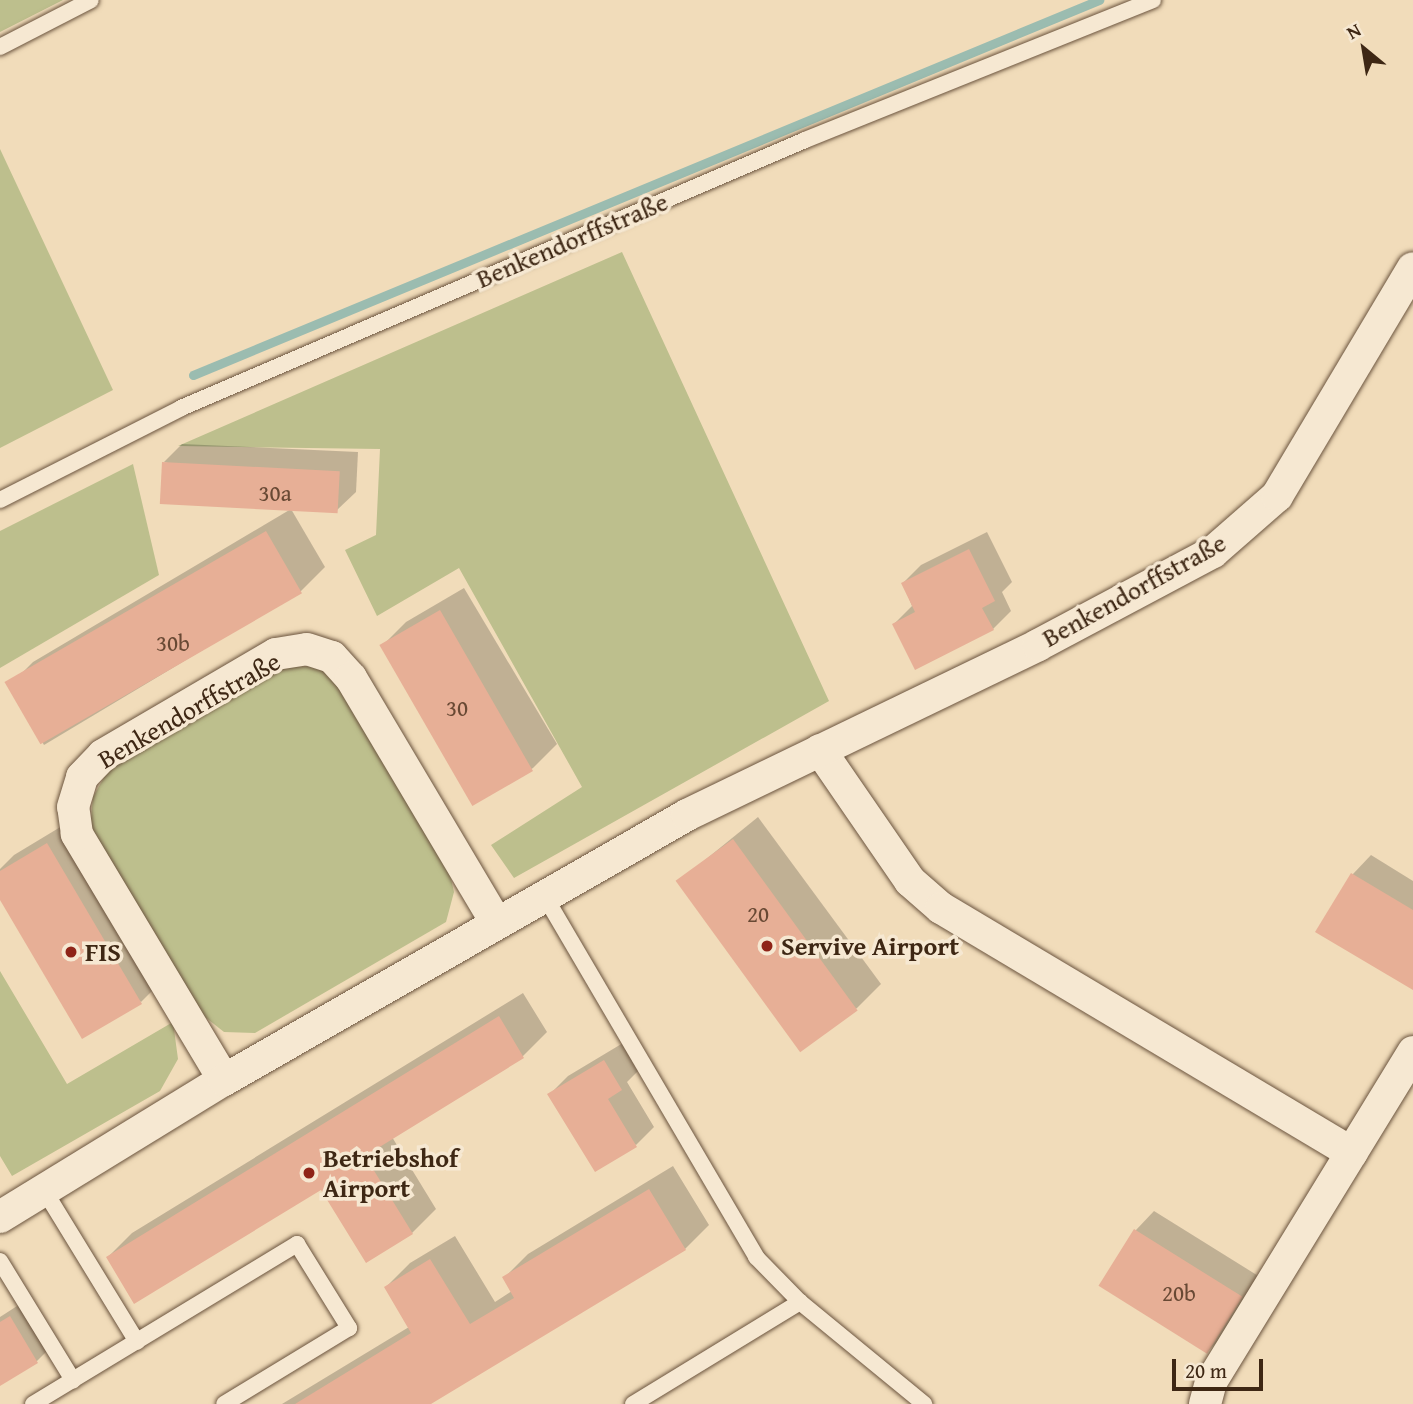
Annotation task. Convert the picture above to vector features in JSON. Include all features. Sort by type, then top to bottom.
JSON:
[{"type":"street","name":"Benkendorffstraße","points":[[0,1217],[224,1080],[496,922],[687,816],[1038,645],[1213,552],[1277,496],[1413,268]]},
{"type":"street","name":"Benkendorffstraße","points":[[224,1080],[77,834],[74,807],[82,777],[103,755],[126,741],[276,654],[307,649],[332,657],[351,678],[496,922]]},
{"type":"street","points":[[820,750],[909,881],[941,908],[1352,1153]]},
{"type":"street","points":[[1205,1404],[1211,1382],[1413,1052]]},
{"type":"lane","points":[[0,47],[91,0]]},
{"type":"lane","name":"Benkendorffstraße","points":[[0,500],[181,408],[805,140],[1153,0]]},
{"type":"lane","points":[[544,895],[756,1257],[800,1302],[925,1404]]},
{"type":"lane","points":[[44,1190],[137,1342]]},
{"type":"lane","points":[[33,1404],[297,1244],[349,1328],[224,1404]]},
{"type":"lane","points":[[0,1261],[72,1380]]},
{"type":"lane","points":[[633,1404],[800,1302]]},
{"type":"green space","points":[[0,0],[63,0],[0,32]]},
{"type":"green space","points":[[0,149],[113,390],[0,448]]},
{"type":"green space","points":[[622,252],[829,701],[514,878],[491,845],[582,787],[459,568],[377,616],[345,550],[376,535],[380,449],[178,446]]},
{"type":"green space","points":[[133,464],[159,575],[0,668],[0,531]]},
{"type":"green space","points":[[318,666],[345,685],[446,857],[454,892],[446,922],[255,1033],[224,1032],[195,1009],[90,830],[93,797],[111,765],[280,667]]},
{"type":"green space","points":[[0,971],[67,1084],[173,1022],[178,1059],[160,1091],[12,1176],[0,1156]]},
{"type":"building","points":[[162,462],[340,471],[338,513],[160,504]]},
{"type":"building","points":[[266,531],[302,593],[40,744],[4,682]]},
{"type":"building","points":[[969,549],[995,601],[982,608],[994,630],[915,670],[892,624],[915,612],[901,583]]},
{"type":"building","points":[[440,610],[533,771],[472,806],[379,645]]},
{"type":"building","name":"Servive Airport","points":[[733,839],[858,1011],[800,1052],[676,881]]},
{"type":"building","name":"FIS","points":[[47,843],[142,1004],[82,1039],[0,900],[0,871]]},
{"type":"building","points":[[1351,873],[1413,910],[1413,990],[1315,932]]},
{"type":"building","name":"Betriebshof Airport","points":[[499,1016],[524,1058],[365,1156],[413,1234],[366,1263],[321,1190],[134,1304],[106,1257]]},
{"type":"building","points":[[604,1060],[622,1090],[608,1099],[637,1147],[595,1172],[547,1094]]},
{"type":"building","name":"Betriebshof Airport","points":[[649,1189],[686,1250],[431,1404],[295,1404],[411,1333],[384,1287],[430,1259],[470,1324],[514,1298],[502,1277]]},
{"type":"building","points":[[1134,1229],[1243,1297],[1207,1354],[1098,1286]]},
{"type":"building","points":[[10,1316],[38,1363],[0,1386],[0,1322]]},
{"type":"waterway","points":[[193,375],[1099,0]]},
{"type":"place","name":"Servive Airport","points":[[767,946]]},
{"type":"place","name":"FIS","points":[[71,952]]},
{"type":"place","name":"Betriebshof Airport","points":[[309,1173]]}]
